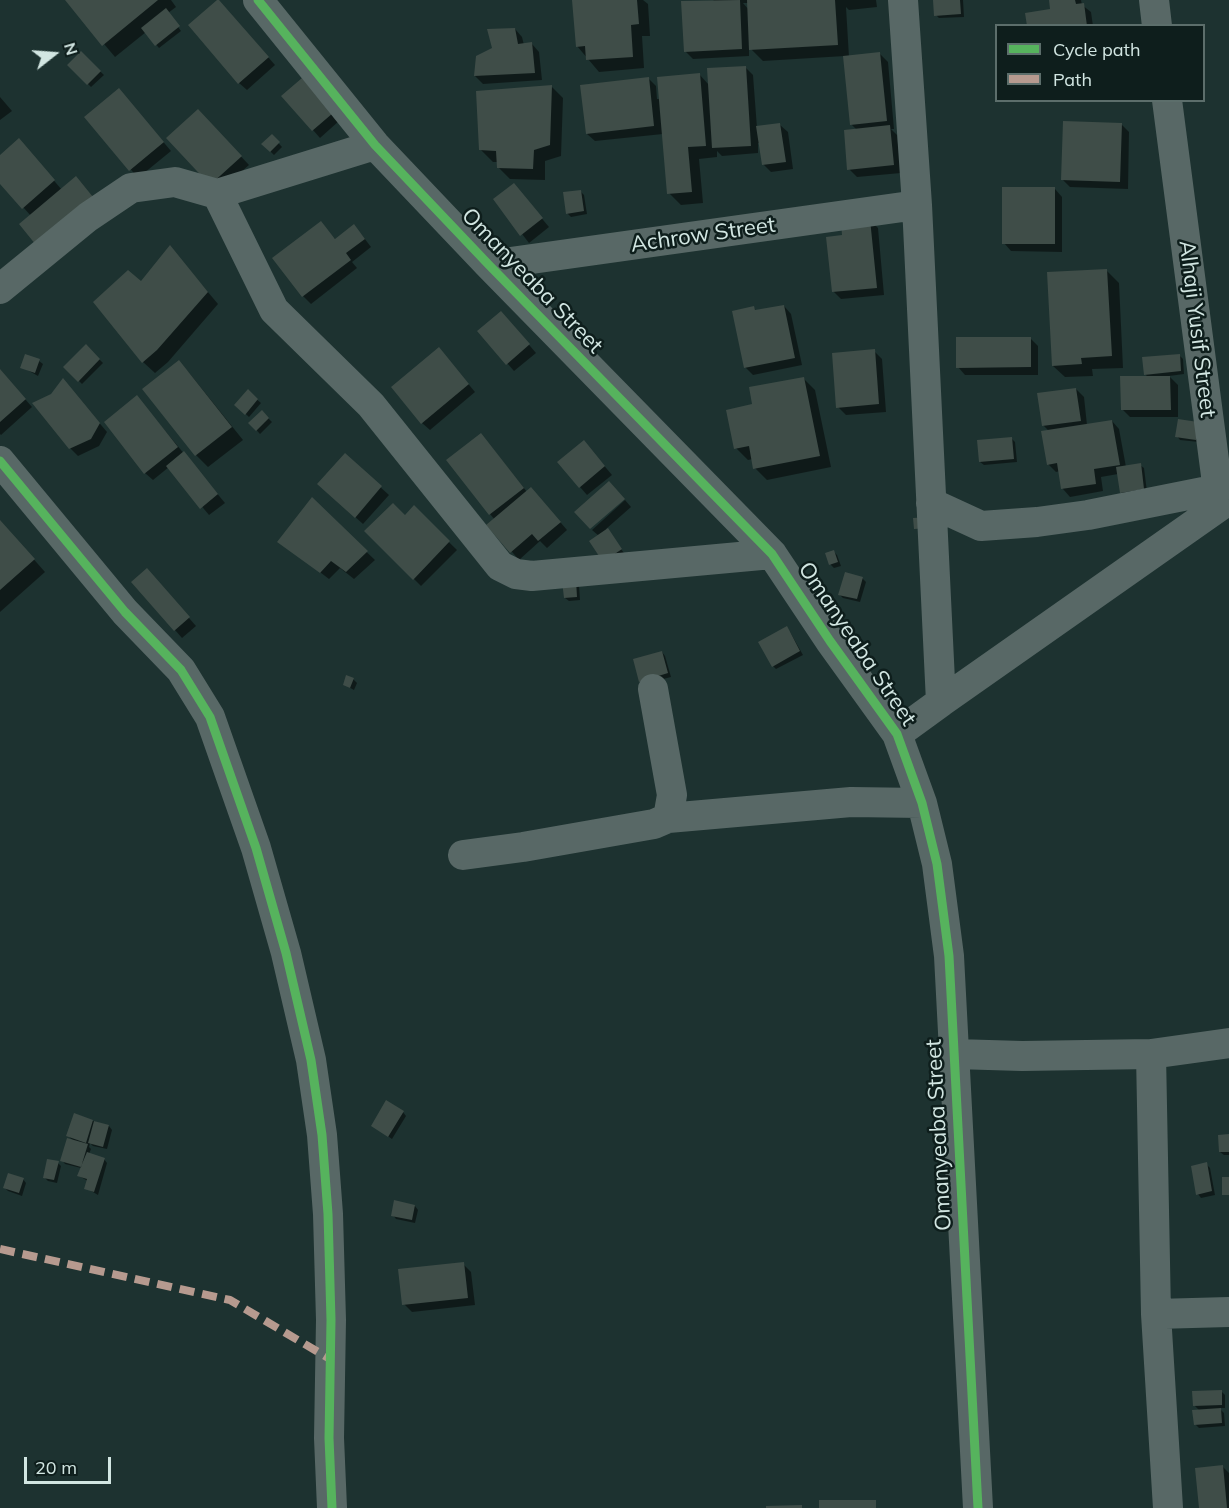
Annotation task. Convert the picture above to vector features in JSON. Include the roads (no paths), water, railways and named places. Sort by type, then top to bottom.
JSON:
[{"type":"street","name":"Omanyeaba Street","points":[[258,0],[375,145],[489,266],[772,554],[830,641],[897,734],[922,803],[937,864],[949,956],[978,1508]]},
{"type":"street","points":[[903,0],[917,205],[941,702]]},
{"type":"street","points":[[1154,0],[1157,24]]},
{"type":"street","name":"Alhaji Yusif Street","points":[[1167,102],[1222,500]]},
{"type":"street","points":[[0,289],[88,217],[131,188],[175,182],[216,194],[375,145]]},
{"type":"street","points":[[216,194],[274,310],[371,405],[500,566],[516,574],[532,576],[772,554]]},
{"type":"street","name":"Achrow Street","points":[[489,266],[917,205]]},
{"type":"street","points":[[0,461],[125,612],[185,677],[210,717],[256,848],[291,974],[311,1059],[322,1136],[328,1214],[329,1438],[332,1508]]},
{"type":"street","points":[[931,503],[981,526],[1036,522],[1088,514],[1222,500]]},
{"type":"street","points":[[897,734],[1222,500]]},
{"type":"street","points":[[653,689],[672,795],[668,818]]},
{"type":"street","points":[[463,855],[654,824],[668,818],[851,802],[922,803]]},
{"type":"street","points":[[955,1054],[1022,1056],[1151,1054],[1229,1044]]},
{"type":"street","points":[[1151,1054],[1156,1314],[1168,1508]]},
{"type":"street","points":[[1156,1314],[1229,1312]]}]
